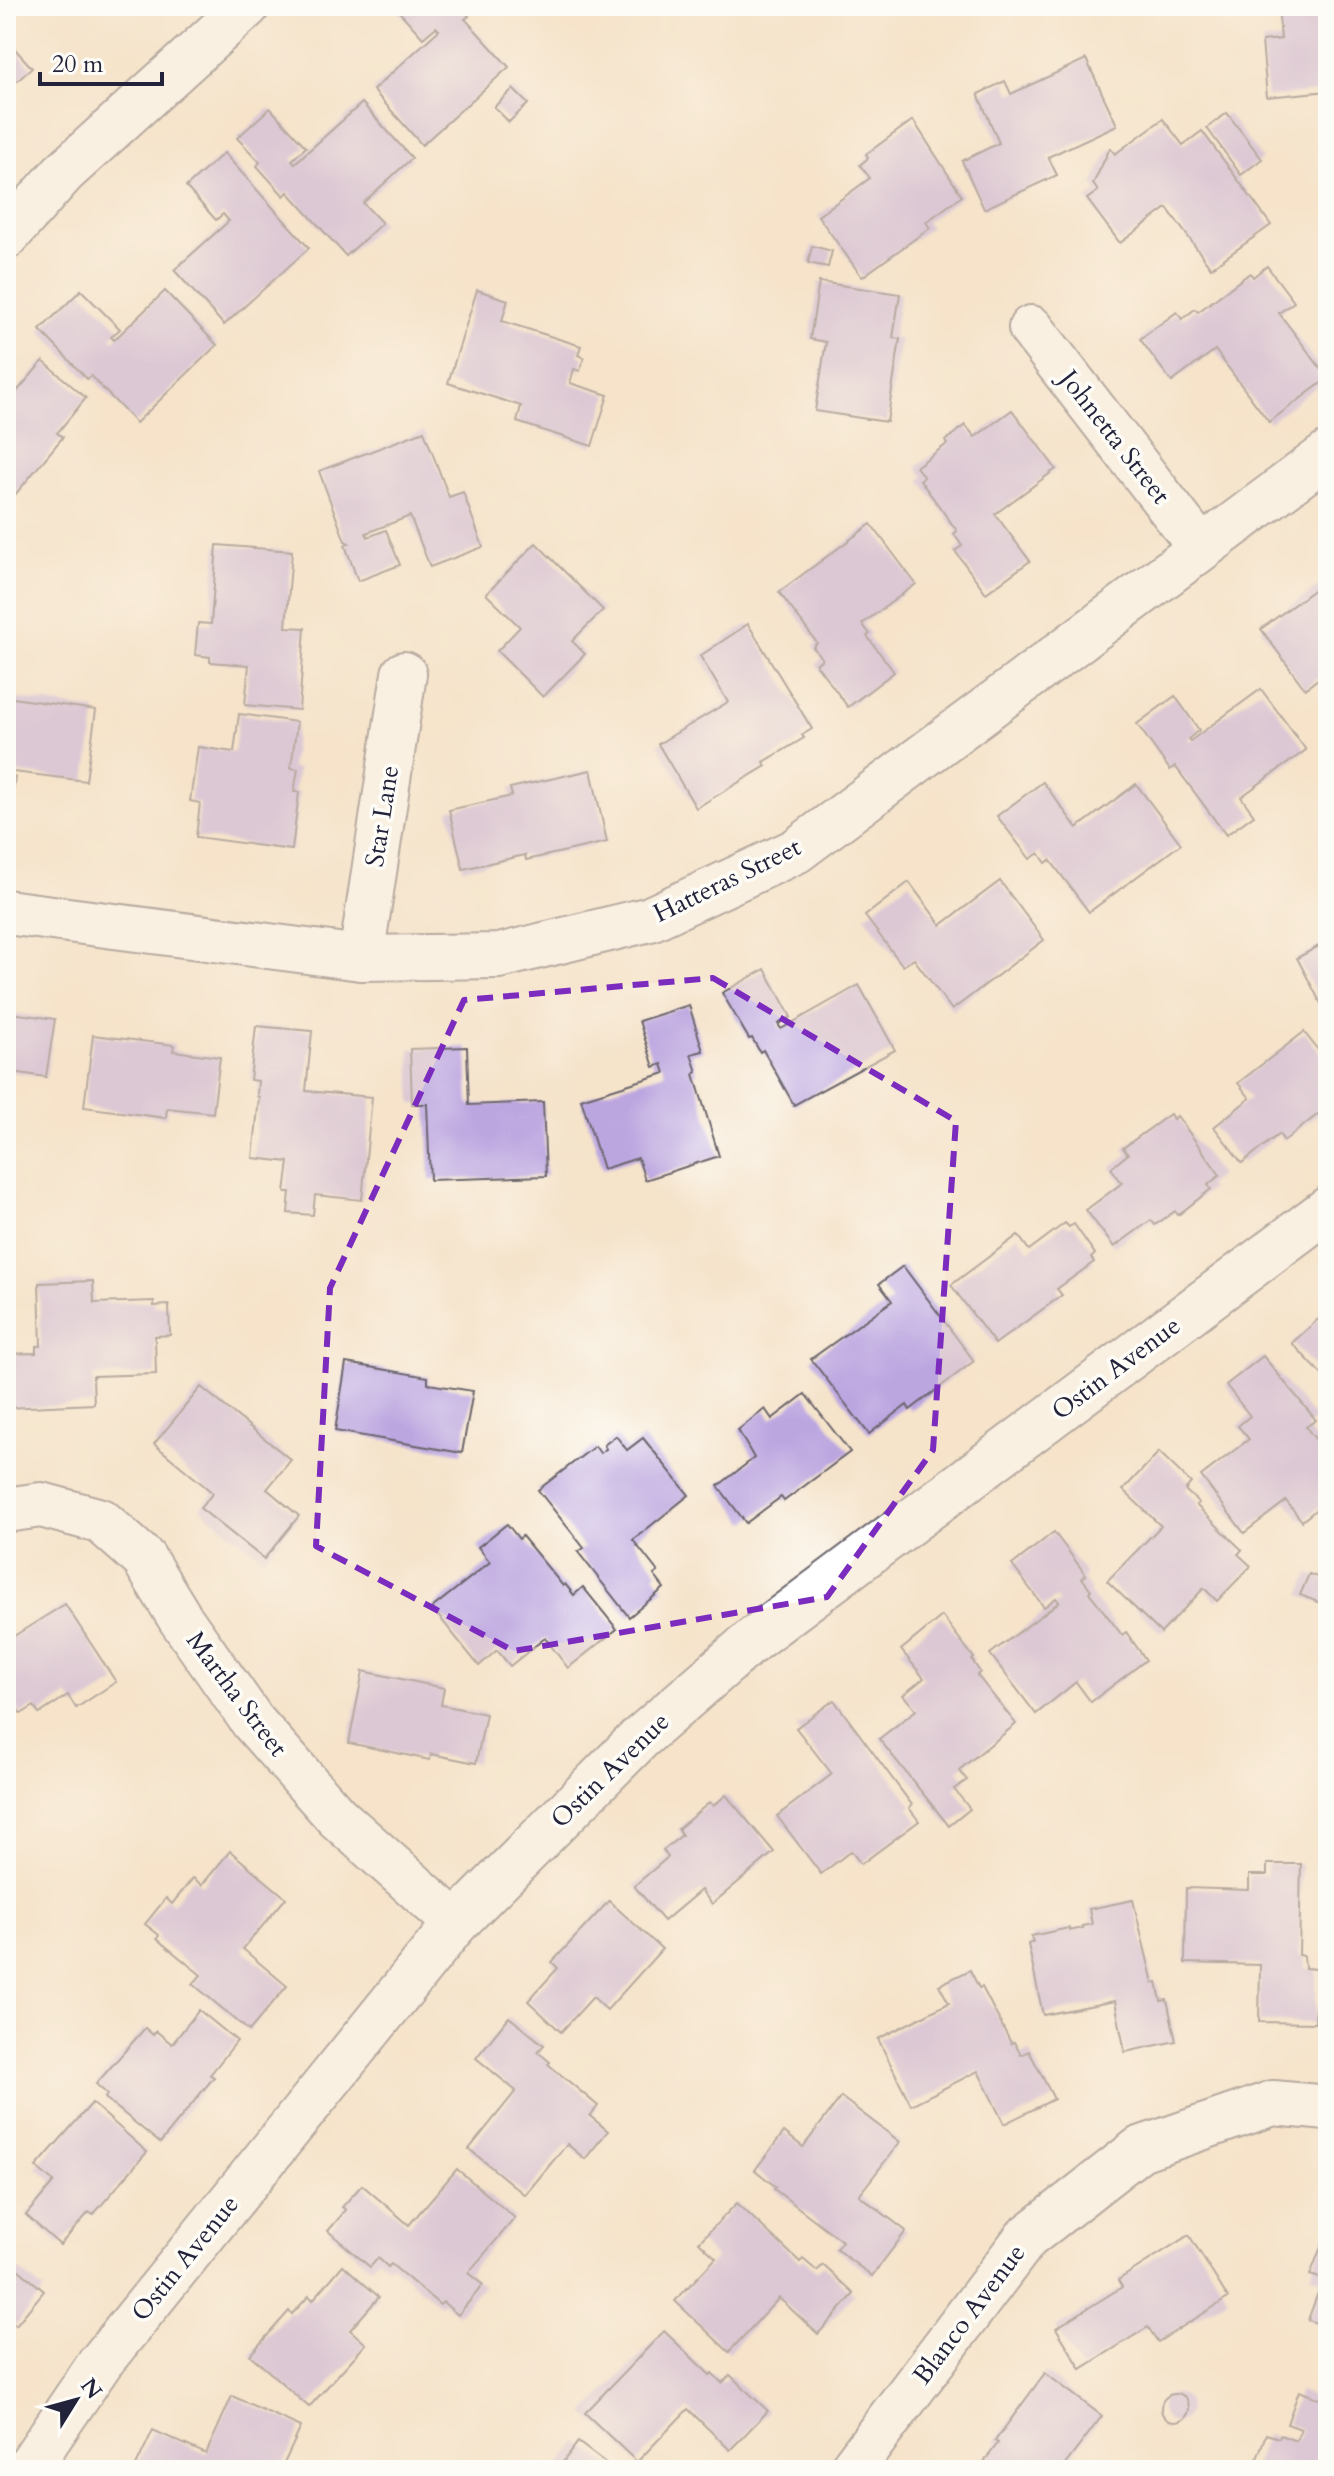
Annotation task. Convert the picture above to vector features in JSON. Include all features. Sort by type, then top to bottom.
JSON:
[{"type":"street","points":[[6,237],[63,173],[247,6]]},
{"type":"street","name":"Johnetta Street","points":[[1031,328],[1200,547]]},
{"type":"street","name":"Hatteras Street","points":[[6,912],[361,958],[499,956],[650,919],[796,851],[1328,454]]},
{"type":"street","name":"Star Lane","points":[[361,958],[404,674]]},
{"type":"street","name":"Ostin Avenue","points":[[27,2470],[100,2363],[456,1923],[639,1739],[754,1639],[1328,1209]]},
{"type":"street","name":"Martha Street","points":[[6,1510],[41,1505],[101,1521],[144,1559],[180,1618],[253,1722],[337,1817],[456,1923]]},
{"type":"street","name":"Blanco Avenue","points":[[851,2470],[1026,2238],[1140,2149],[1273,2103],[1328,2108]]},
{"type":"highlighted area","points":[[713,978],[956,1121],[933,1450],[827,1597],[514,1651],[316,1546],[330,1288],[464,1000]]},
{"type":"building","points":[[394,6],[460,6],[469,16],[465,19],[509,67],[422,145],[373,90],[439,30],[436,27],[423,38]]},
{"type":"building","points":[[1278,6],[1328,6],[1328,91],[1267,97],[1262,41],[1281,39]]},
{"type":"building","points":[[6,39],[32,68],[6,91]]},
{"type":"building","points":[[1086,59],[1117,125],[1048,157],[1057,175],[984,209],[962,161],[999,143],[978,94],[1005,81],[1011,94]]},
{"type":"building","points":[[513,89],[528,104],[509,122],[494,107]]},
{"type":"building","points":[[362,103],[412,158],[363,203],[382,223],[346,256],[288,192],[284,196],[257,166],[260,162],[237,138],[270,108],[306,147],[292,160],[295,163]]},
{"type":"building","points":[[1227,113],[1262,159],[1241,175],[1207,128]]},
{"type":"building","points":[[1163,119],[1183,145],[1202,131],[1271,225],[1211,268],[1167,208],[1120,243],[1087,199],[1098,191],[1093,184],[1110,148],[1115,154]]},
{"type":"building","points":[[913,120],[962,196],[926,222],[930,228],[862,277],[818,216],[870,178],[860,165],[868,158],[866,154]]},
{"type":"building","points":[[224,153],[309,248],[224,325],[174,270],[229,221],[223,214],[216,220],[186,187]]},
{"type":"building","points":[[812,246],[832,251],[828,267],[808,263]]},
{"type":"building","points":[[1267,266],[1294,302],[1279,313],[1328,378],[1269,422],[1215,350],[1172,382],[1140,339],[1177,312],[1182,319],[1195,309],[1198,312],[1250,273],[1253,277]]},
{"type":"building","points":[[819,282],[900,294],[893,338],[900,339],[887,422],[815,411],[826,342],[810,339]]},
{"type":"building","points":[[81,290],[120,329],[111,337],[114,340],[165,291],[217,345],[136,423],[91,376],[87,379],[40,330]]},
{"type":"building","points":[[477,290],[508,300],[502,321],[581,346],[578,355],[584,358],[580,371],[574,369],[570,383],[608,395],[592,446],[517,422],[521,406],[448,383]]},
{"type":"building","points":[[43,361],[86,398],[57,433],[63,437],[10,501],[6,498],[6,394],[9,390],[14,395]]},
{"type":"building","points":[[1012,410],[1056,469],[995,514],[1030,561],[986,593],[955,551],[962,546],[954,534],[957,531],[920,480],[924,477],[916,467],[947,444],[945,441],[965,425],[975,437]]},
{"type":"building","points":[[424,431],[449,497],[463,492],[483,547],[430,567],[410,516],[366,533],[368,537],[386,530],[400,565],[358,581],[345,545],[349,543],[345,541],[319,471]]},
{"type":"building","points":[[871,524],[916,584],[862,624],[870,634],[867,636],[894,672],[848,707],[816,664],[822,659],[813,647],[817,643],[779,592]]},
{"type":"building","points":[[536,543],[603,610],[572,641],[585,654],[543,697],[497,651],[520,627],[486,594]]},
{"type":"building","points":[[217,545],[292,551],[286,627],[305,628],[299,710],[245,705],[249,665],[210,662],[210,657],[195,655],[198,623],[211,624]]},
{"type":"building","points":[[1327,580],[1328,671],[1305,689],[1261,629]]},
{"type":"building","points":[[748,624],[812,729],[802,735],[804,738],[764,762],[766,766],[696,808],[658,744],[728,702],[700,656]]},
{"type":"building","points":[[1261,689],[1306,750],[1241,797],[1254,815],[1226,835],[1175,766],[1170,770],[1137,724],[1175,696],[1199,730],[1188,739],[1190,741]]},
{"type":"building","points":[[6,697],[96,710],[86,781],[6,771]]},
{"type":"building","points":[[239,714],[297,722],[291,768],[298,769],[294,792],[299,792],[292,850],[196,837],[200,803],[190,801],[198,747],[234,752]]},
{"type":"building","points":[[591,770],[607,842],[526,860],[525,855],[463,869],[449,810],[512,796],[510,788]]},
{"type":"building","points":[[6,775],[15,777],[8,830],[6,830]]},
{"type":"building","points":[[1043,782],[1077,828],[1136,784],[1181,844],[1089,912],[1050,860],[1046,863],[1039,853],[1030,859],[997,816]]},
{"type":"building","points":[[1000,881],[1044,940],[952,1010],[914,959],[903,966],[865,916],[909,882],[941,925]]},
{"type":"building","points":[[1328,941],[1328,1017],[1297,958]]},
{"type":"building","points":[[765,969],[791,1017],[778,1024],[781,1029],[859,985],[895,1050],[794,1105],[763,1050],[760,1052],[752,1038],[749,1039],[722,993]]},
{"type":"building","points":[[689,1005],[703,1051],[691,1054],[697,1072],[694,1074],[719,1156],[645,1180],[638,1158],[603,1169],[581,1099],[665,1073],[662,1064],[654,1067],[639,1021]]},
{"type":"building","points":[[6,1007],[11,1008],[11,1013],[55,1019],[46,1077],[6,1071]]},
{"type":"building","points":[[256,1026],[312,1031],[306,1091],[372,1097],[362,1200],[315,1195],[313,1215],[288,1213],[290,1192],[285,1192],[289,1162],[253,1158],[259,1097],[258,1081],[250,1080]]},
{"type":"building","points":[[1304,1032],[1328,1063],[1328,1106],[1284,1141],[1279,1134],[1242,1163],[1214,1127],[1250,1098],[1238,1083]]},
{"type":"building","points":[[93,1035],[174,1045],[173,1051],[220,1057],[213,1113],[167,1108],[166,1118],[84,1107]]},
{"type":"building","points":[[467,1047],[469,1105],[543,1102],[546,1176],[430,1180],[427,1104],[412,1104],[410,1049]]},
{"type":"building","points":[[1170,1114],[1173,1119],[1177,1116],[1220,1175],[1208,1185],[1211,1189],[1178,1215],[1175,1211],[1155,1225],[1151,1220],[1114,1247],[1086,1210],[1122,1183],[1111,1168],[1128,1154],[1123,1148]]},
{"type":"building","points":[[1065,1223],[1069,1227],[1074,1224],[1095,1254],[1091,1258],[1094,1262],[1057,1289],[1062,1295],[995,1344],[951,1285],[1018,1235],[1029,1250]]},
{"type":"building","points":[[903,1266],[974,1361],[910,1410],[907,1405],[869,1434],[811,1359],[892,1301],[879,1284]]},
{"type":"building","points":[[93,1281],[94,1303],[154,1301],[154,1306],[169,1305],[170,1335],[155,1336],[156,1374],[93,1376],[94,1404],[6,1408],[6,1354],[36,1353],[36,1346],[41,1346],[39,1283]]},
{"type":"building","points":[[1328,1297],[1328,1374],[1324,1377],[1292,1343],[1327,1311],[1320,1304]]},
{"type":"building","points":[[1263,1356],[1316,1420],[1306,1427],[1328,1456],[1328,1500],[1302,1521],[1286,1501],[1244,1533],[1201,1476],[1249,1439],[1238,1426],[1250,1416],[1226,1385]]},
{"type":"building","points":[[346,1363],[428,1377],[428,1384],[473,1391],[462,1453],[335,1431]]},
{"type":"building","points":[[201,1387],[291,1460],[267,1489],[299,1516],[264,1559],[200,1508],[213,1493],[154,1444]]},
{"type":"building","points":[[805,1394],[850,1452],[784,1501],[781,1497],[746,1523],[718,1486],[754,1458],[738,1430],[765,1409],[772,1419]]},
{"type":"building","points":[[616,1436],[627,1450],[643,1438],[689,1495],[633,1540],[658,1572],[654,1575],[664,1588],[629,1617],[578,1552],[584,1548],[538,1490],[595,1446],[600,1453],[606,1449],[604,1445]]},
{"type":"building","points":[[1159,1452],[1191,1483],[1185,1490],[1242,1550],[1238,1554],[1251,1566],[1217,1601],[1204,1588],[1161,1633],[1107,1581],[1161,1526],[1123,1490]]},
{"type":"building","points":[[507,1524],[519,1539],[522,1536],[563,1586],[565,1584],[574,1595],[583,1587],[617,1629],[568,1668],[545,1638],[510,1666],[497,1650],[479,1666],[432,1608],[490,1562],[478,1547]]},
{"type":"building","points":[[1054,1532],[1086,1575],[1082,1578],[1091,1590],[1089,1592],[1122,1635],[1126,1632],[1146,1660],[1091,1702],[1076,1682],[1036,1714],[990,1654],[1059,1602],[1056,1598],[1044,1607],[1012,1565]]},
{"type":"building","points":[[1309,1574],[1328,1581],[1328,1606],[1300,1595]]},
{"type":"building","points":[[65,1604],[116,1682],[76,1708],[68,1695],[39,1714],[34,1706],[21,1714],[16,1707],[6,1714],[6,1641]]},
{"type":"building","points":[[942,1616],[974,1658],[972,1660],[980,1672],[977,1675],[1016,1724],[959,1770],[967,1780],[954,1789],[970,1809],[949,1826],[879,1739],[916,1710],[903,1695],[924,1678],[901,1650]]},
{"type":"building","points":[[363,1671],[444,1688],[441,1705],[486,1714],[476,1763],[431,1754],[430,1760],[349,1743]]},
{"type":"building","points":[[834,1700],[912,1805],[909,1808],[919,1821],[861,1864],[851,1851],[821,1874],[777,1816],[832,1774],[796,1728]]},
{"type":"building","points":[[726,1795],[774,1852],[712,1904],[701,1890],[664,1921],[634,1886],[668,1857],[663,1850],[682,1835],[678,1829],[710,1802],[713,1806]]},
{"type":"building","points":[[230,1851],[286,1898],[243,1949],[287,1986],[249,2031],[193,1984],[201,1975],[157,1939],[159,1935],[145,1924],[166,1898],[172,1904],[193,1878],[202,1885]]},
{"type":"building","points":[[1267,1864],[1301,1864],[1299,1955],[1304,1956],[1305,1968],[1317,1969],[1315,2023],[1259,2022],[1260,1965],[1185,1963],[1186,1888],[1249,1890],[1249,1875],[1267,1875]]},
{"type":"building","points":[[1133,1900],[1153,1983],[1157,1982],[1161,2001],[1167,2000],[1176,2041],[1125,2052],[1115,2001],[1043,2015],[1028,1944],[1033,1942],[1031,1936],[1069,1928],[1069,1931],[1092,1924],[1089,1909]]},
{"type":"building","points":[[609,1901],[662,1949],[607,2010],[593,1997],[561,2032],[528,2001],[558,1968],[552,1962]]},
{"type":"building","points":[[970,1970],[1011,2043],[1014,2042],[1021,2055],[1029,2051],[1054,2099],[1004,2124],[978,2071],[911,2105],[878,2039],[949,2003],[939,1985]]},
{"type":"building","points":[[199,2010],[237,2041],[210,2075],[214,2077],[160,2143],[105,2098],[107,2094],[96,2084],[145,2028],[153,2035],[156,2031],[172,2044]]},
{"type":"building","points":[[509,2017],[544,2045],[538,2052],[550,2062],[548,2064],[598,2106],[590,2116],[608,2131],[585,2159],[567,2144],[525,2195],[469,2149],[516,2091],[476,2058]]},
{"type":"building","points":[[841,2097],[900,2142],[859,2195],[906,2231],[872,2276],[836,2249],[842,2241],[774,2189],[776,2187],[755,2170],[784,2132],[803,2147]]},
{"type":"building","points":[[92,2103],[147,2152],[93,2215],[89,2212],[60,2245],[26,2215],[54,2182],[36,2167]]},
{"type":"building","points":[[457,2169],[515,2218],[468,2273],[483,2285],[458,2315],[443,2302],[440,2305],[391,2264],[388,2267],[378,2258],[370,2267],[328,2231],[346,2210],[342,2207],[362,2185],[409,2225]]},
{"type":"building","points":[[737,2203],[800,2262],[803,2259],[817,2271],[823,2265],[854,2294],[818,2334],[779,2298],[729,2352],[675,2301],[716,2258],[699,2242]]},
{"type":"building","points":[[1189,2235],[1228,2298],[1158,2342],[1148,2327],[1081,2369],[1056,2328],[1122,2287],[1118,2280]]},
{"type":"building","points":[[1323,2242],[1328,2244],[1328,2327],[1308,2320],[1323,2279],[1310,2275]]},
{"type":"building","points":[[6,2254],[10,2257],[7,2260],[44,2291],[16,2325],[6,2316]]},
{"type":"building","points":[[343,2265],[379,2297],[350,2330],[366,2344],[309,2407],[250,2355],[289,2311],[292,2314],[309,2296],[313,2300]]},
{"type":"building","points":[[664,2331],[710,2375],[712,2373],[722,2383],[730,2375],[768,2411],[730,2450],[688,2409],[637,2462],[585,2413]]},
{"type":"building","points":[[1045,2373],[1102,2416],[1061,2470],[978,2470],[998,2443],[995,2441]]},
{"type":"building","points":[[1299,2391],[1328,2402],[1328,2470],[1253,2470],[1266,2434],[1296,2441],[1301,2429],[1287,2424]]},
{"type":"building","points":[[1175,2394],[1185,2398],[1189,2408],[1185,2418],[1175,2422],[1165,2418],[1161,2408],[1165,2398]]},
{"type":"building","points":[[232,2396],[301,2427],[281,2470],[134,2470],[153,2430],[206,2454]]},
{"type":"building","points":[[578,2442],[615,2470],[557,2470]]}]
